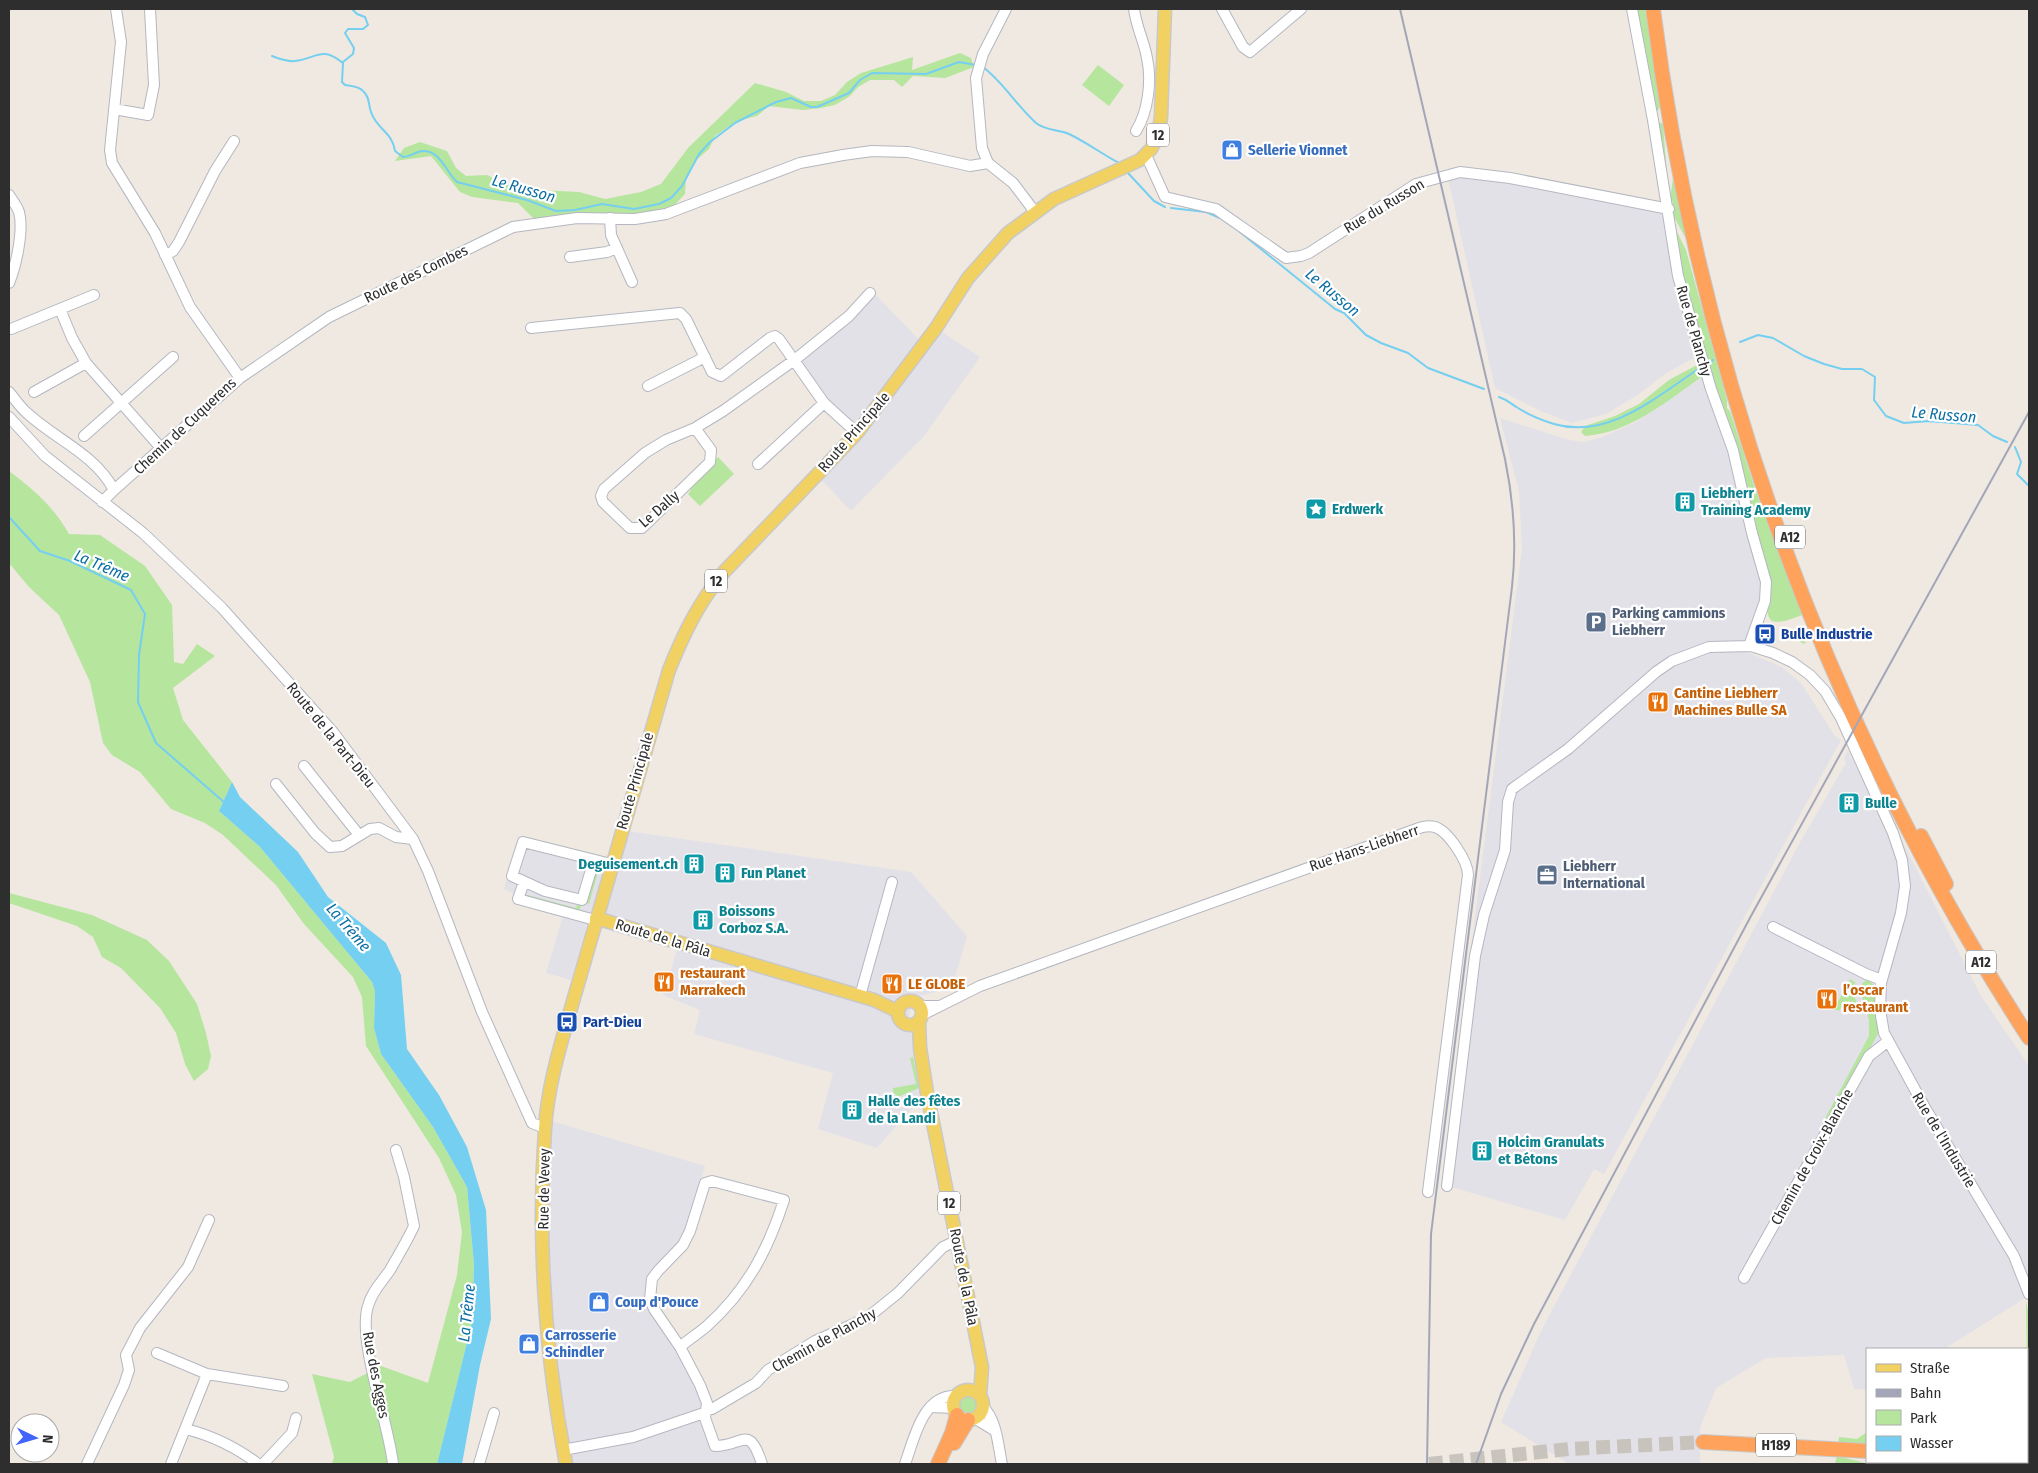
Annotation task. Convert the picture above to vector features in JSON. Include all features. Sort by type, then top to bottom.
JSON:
[{"type":"highway","name":"A12","points":[[1652,9],[1676,158],[1699,265],[1726,368],[1757,470],[1793,573],[1837,680],[1886,786],[1936,884],[1995,986],[2029,1038]]},
{"type":"highway","name":"A12","points":[[1662,9],[1680,130],[1712,280],[1745,400],[1793,544],[1845,677],[1902,798],[1952,894],[2029,1024]]},
{"type":"highway","points":[[1936,884],[1944,905],[1986,981],[2029,1049]]},
{"type":"highway","name":"12","points":[[938,1464],[962,1411]]},
{"type":"highway","name":"12","points":[[944,1464],[962,1411]]},
{"type":"highway","name":"H189","points":[[1703,1442],[1783,1445],[1849,1452]]},
{"type":"highway","points":[[1849,1452],[1866,1451]]},
{"type":"highway","points":[[1849,1452],[1866,1458]]},
{"type":"main road","name":"12","points":[[1146,155],[1155,142],[1160,129],[1165,9]]},
{"type":"main road","name":"Route Principale","points":[[596,919],[669,670],[688,623],[722,574],[857,433],[932,334],[968,278],[989,252],[1035,212],[1054,199],[1146,155]]},
{"type":"main road","name":"Rue de Vevey","points":[[566,1464],[553,1396],[546,1329],[543,1283],[544,1128],[555,1068],[596,919]]},
{"type":"main road","name":"Route de la Pâla","points":[[596,919],[900,1007],[913,1001],[956,1241],[980,1359],[977,1373],[977,1398]]},
{"type":"main road","name":"Route de la Pâla","points":[[900,1007],[900,1021],[917,1017]]},
{"type":"main road","name":"12","points":[[962,1411],[977,1398]]},
{"type":"main road","points":[[962,1411],[977,1398]]},
{"type":"street","name":"Chemin de Cuquerens","points":[[102,502],[240,378],[190,307],[155,233],[112,162],[110,150],[122,42],[116,9]]},
{"type":"street","points":[[114,109],[148,115],[154,86],[150,9]]},
{"type":"street","points":[[1006,9],[979,66],[976,89],[982,148],[988,163],[1013,183],[1035,212]]},
{"type":"street","points":[[1134,9],[1148,59],[1146,107],[1136,131]]},
{"type":"street","points":[[1222,9],[1243,47],[1250,52],[1301,9]]},
{"type":"street","name":"Rue de Planchy","points":[[1632,9],[1669,209],[1678,276],[1697,334],[1711,390],[1733,450],[1752,533],[1766,582],[1764,602],[1749,646]]},
{"type":"street","points":[[165,256],[173,251],[179,242],[215,171],[234,141]]},
{"type":"street","name":"Route des Combes","points":[[240,378],[329,317],[505,230],[560,220],[634,219],[676,212],[754,179],[800,163],[843,155],[872,151],[908,152],[970,166],[988,163]]},
{"type":"street","name":"Rue du Russon","points":[[1146,155],[1165,197],[1216,209],[1286,258],[1310,253],[1416,184],[1460,172],[1510,178],[1669,209]]},
{"type":"street","points":[[9,196],[18,210],[20,219],[17,258],[9,283]]},
{"type":"street","points":[[610,218],[611,235],[632,282]]},
{"type":"street","points":[[570,258],[607,252],[617,248]]},
{"type":"street","name":"Le Dally","points":[[695,428],[711,450],[710,462],[642,528],[630,528],[603,502],[603,490],[645,453],[666,440],[695,428],[794,360],[849,316],[870,293]]},
{"type":"street","points":[[11,329],[94,295]]},
{"type":"street","points":[[60,309],[72,338],[86,363],[161,448]]},
{"type":"street","points":[[531,328],[678,313],[686,319],[714,374],[724,375],[775,336],[824,403],[857,433]]},
{"type":"street","points":[[84,436],[174,357]]},
{"type":"street","points":[[648,386],[705,358]]},
{"type":"street","points":[[34,392],[86,363]]},
{"type":"street","points":[[9,392],[26,413],[88,457],[106,474],[114,490]]},
{"type":"street","points":[[758,464],[824,403]]},
{"type":"street","name":"Route de la Part-Dieu","points":[[9,417],[45,456],[143,533],[222,608],[333,732],[412,839],[428,871],[482,1012],[532,1123],[544,1128]]},
{"type":"street","points":[[1447,1186],[1475,956],[1487,906],[1504,854],[1508,799],[1512,789],[1568,749],[1667,664],[1686,654],[1709,647],[1749,646]]},
{"type":"street","name":"Rue de l'Industrie","points":[[1749,646],[1773,653],[1792,662],[1812,677],[1825,691],[1841,718],[1896,841],[1904,870],[1905,895],[1902,913],[1882,980],[1880,1010],[1887,1042],[2014,1256],[2029,1294]]},
{"type":"street","points":[[304,766],[359,835]]},
{"type":"street","points":[[276,784],[315,833],[330,847],[342,846],[370,829],[379,828],[396,837],[412,839]]},
{"type":"street","name":"Rue Hans-Liebherr","points":[[917,1017],[938,1006],[950,1003],[980,986],[1356,850],[1420,828],[1438,828],[1446,835],[1464,859],[1468,871],[1428,1192]]},
{"type":"street","points":[[594,860],[582,900],[524,882],[512,876],[523,842],[612,864]]},
{"type":"street","points":[[524,882],[518,899],[596,919]]},
{"type":"street","points":[[860,996],[892,882]]},
{"type":"street","points":[[1773,926],[1866,974],[1882,980]]},
{"type":"street","name":"Chemin de Croix-Blanche","points":[[1744,1278],[1869,1056],[1887,1042]]},
{"type":"street","name":"Rue des Agges","points":[[393,1464],[391,1442],[369,1355],[366,1327],[367,1307],[374,1290],[389,1271],[414,1226],[404,1177],[396,1150]]},
{"type":"street","points":[[680,1347],[707,1326],[735,1297],[756,1270],[784,1200],[712,1181],[705,1183],[690,1231],[683,1246],[658,1271],[652,1280],[650,1299],[654,1309],[680,1347],[700,1385],[715,1446],[748,1439],[753,1443],[762,1464]]},
{"type":"street","points":[[87,1464],[124,1385],[129,1370],[126,1355],[140,1328],[188,1267],[209,1220]]},
{"type":"street","name":"Chemin de Planchy","points":[[563,1450],[633,1436],[712,1408],[756,1383],[768,1370],[815,1341],[867,1318],[898,1293],[943,1246],[956,1241]]},
{"type":"street","points":[[157,1354],[207,1374],[283,1386]]},
{"type":"street","points":[[171,1464],[207,1374]]},
{"type":"street","points":[[2028,1388],[2029,1380]]},
{"type":"street","points":[[977,1398],[990,1416],[1002,1464]]},
{"type":"street","points":[[905,1464],[919,1426],[931,1407],[962,1411],[994,1430]]},
{"type":"street","points":[[479,1464],[494,1413]]},
{"type":"street","points":[[264,1464],[292,1433],[296,1418]]},
{"type":"street","points":[[186,1428],[215,1437],[241,1451],[258,1464]]},
{"type":"shaded area","points":[[1460,172],[1669,209],[1702,353],[1665,374],[1636,396],[1606,414],[1572,423],[1541,411],[1495,388],[1447,174]]},
{"type":"shaded area","points":[[874,293],[924,345],[936,328],[980,357],[924,436],[851,511],[817,475],[856,433],[824,403],[797,358]]},
{"type":"shaded area","points":[[1707,374],[1766,582],[1747,652],[1782,667],[1801,683],[1835,736],[1841,740],[1604,1174],[1594,1169],[1565,1220],[1441,1184],[1522,549],[1519,492],[1500,418],[1569,440],[1584,442],[1602,437],[1636,422]]},
{"type":"shaded area","points":[[1848,750],[1891,838],[1900,837],[1981,996],[2029,1066],[2029,1289],[2027,1297],[1946,1348],[1866,1348],[1866,1390],[1854,1389],[1844,1355],[1766,1358],[1716,1388],[1700,1428],[1700,1464],[1569,1464],[1501,1422],[1541,1331],[1799,844],[1846,763],[1844,758]]},
{"type":"shaded area","points":[[627,831],[911,872],[967,936],[952,988],[918,996],[909,1014],[922,1097],[877,1148],[818,1129],[833,1073],[694,1034],[700,1010],[663,995],[677,950],[587,924],[571,980],[546,973],[563,916],[504,889],[518,836],[617,863]]},
{"type":"shaded area","points":[[551,1121],[705,1166],[684,1236],[647,1285],[692,1375],[717,1442],[744,1437],[764,1464],[572,1464],[557,1387],[548,1303]]},
{"type":"green space","points":[[1635,9],[1645,9],[1660,107],[1657,112],[1659,122],[1663,124],[1668,187]]},
{"type":"green space","points":[[960,53],[971,58],[974,67],[945,78],[913,76],[902,87],[894,80],[870,80],[835,105],[803,110],[769,106],[757,116],[737,121],[715,136],[709,149],[693,163],[686,180],[685,194],[669,211],[636,218],[534,219],[518,203],[472,197],[460,192],[431,156],[395,161],[404,148],[420,142],[447,151],[456,168],[466,176],[487,175],[516,189],[579,192],[605,199],[641,192],[661,184],[688,148],[755,83],[786,92],[804,101],[821,101],[835,95],[847,82],[861,73],[913,57],[912,70]]},
{"type":"green space","points":[[1098,65],[1124,85],[1109,106],[1082,85]]},
{"type":"green space","points":[[1673,178],[1685,237],[1672,213],[1671,206],[1673,202],[1670,199]]},
{"type":"green space","points":[[1673,224],[1686,250],[1727,400],[1727,408],[1730,411],[1755,489],[1802,615],[1792,619],[1777,622],[1769,618],[1768,604],[1770,593],[1714,385],[1682,279]]},
{"type":"green space","points":[[1697,365],[1703,376],[1647,414],[1633,422],[1602,434],[1585,436],[1581,432],[1585,426],[1615,416],[1639,404],[1669,380]]},
{"type":"green space","points":[[718,457],[734,474],[700,506],[688,494],[691,490],[688,487]]},
{"type":"green space","points":[[9,471],[42,499],[57,515],[69,534],[100,535],[145,566],[172,605],[174,662],[183,664],[197,644],[215,656],[173,688],[183,720],[232,782],[219,811],[260,847],[372,982],[375,991],[374,1028],[381,1054],[433,1127],[467,1187],[474,1265],[472,1322],[437,1464],[332,1464],[334,1457],[312,1374],[350,1382],[381,1366],[428,1383],[457,1275],[462,1232],[456,1195],[439,1158],[366,1046],[362,997],[353,977],[304,924],[276,885],[223,835],[205,823],[171,809],[140,772],[112,755],[103,743],[90,682],[59,615],[29,587],[9,563]]},
{"type":"green space","points":[[1797,626],[1802,628],[1806,639],[1805,644],[1800,642],[1796,631]]},
{"type":"green space","points":[[596,864],[600,865],[589,904],[585,902]]},
{"type":"green space","points":[[9,893],[92,915],[147,940],[169,961],[197,1004],[211,1056],[208,1069],[194,1081],[185,1064],[176,1033],[160,1008],[121,968],[102,957],[93,937],[77,926],[9,903]]},
{"type":"green space","points":[[524,894],[576,908],[578,903],[581,905],[579,912],[528,898]]},
{"type":"green space","points":[[1850,979],[1855,982],[1853,993],[1859,1008],[1845,1001],[1839,1011],[1834,1009]]},
{"type":"green space","points":[[1867,979],[1875,986],[1875,1014],[1879,1032],[1828,1124],[1822,1124],[1869,1036],[1869,1020],[1859,987]]},
{"type":"green space","points":[[913,1057],[919,1088],[898,1097],[893,1092],[893,1088],[916,1084],[910,1058]]},
{"type":"green space","points":[[2026,1301],[2029,1316],[2028,1374]]},
{"type":"green space","points":[[968,1394],[978,1401],[979,1405],[972,1415],[968,1416],[958,1409],[957,1405],[964,1395]]},
{"type":"green space","points":[[1866,1433],[1866,1448],[1838,1446],[1839,1437],[1857,1439]]},
{"type":"green space","points":[[1837,1456],[1869,1464],[1835,1464]]},
{"type":"water","points":[[232,782],[240,797],[298,852],[328,897],[386,943],[401,975],[407,1049],[439,1095],[467,1147],[486,1210],[491,1319],[480,1365],[462,1464],[437,1464],[472,1322],[474,1265],[467,1187],[433,1127],[381,1054],[374,1028],[375,991],[372,982],[260,847],[219,811]]},
{"type":"waterway","points":[[343,62],[353,54],[354,48],[345,33],[348,29],[363,29],[368,25],[365,17],[357,14],[352,9]]},
{"type":"waterway","name":"Le Russon","points":[[272,56],[292,61],[302,60],[319,54],[335,58],[343,63],[342,82],[345,85],[355,86],[365,93],[374,118],[391,139],[395,151],[403,157],[418,152],[425,151],[431,153],[441,161],[457,182],[527,200],[556,211],[575,210],[602,204],[634,209],[659,204],[671,198],[682,186],[699,154],[710,142],[735,123],[776,102],[791,98],[811,107],[817,107],[849,93],[860,80],[872,73],[926,74],[959,62],[976,65]]},
{"type":"waterway","name":"Le Russon","points":[[983,67],[1036,123],[1069,134],[1119,163]]},
{"type":"waterway","name":"Le Russon","points":[[1128,173],[1154,201],[1165,207]]},
{"type":"waterway","name":"Le Russon","points":[[1171,208],[1206,212],[1220,218]]},
{"type":"waterway","name":"Le Russon","points":[[1240,232],[1335,309],[1344,313],[1366,335],[1408,353],[1428,368],[1484,389]]},
{"type":"waterway","name":"Le Russon","points":[[1740,342],[1758,335],[1773,338],[1804,356],[1824,364],[1842,369],[1862,369],[1875,377],[1874,400],[1886,416],[1904,423],[1929,421],[1978,425],[1993,436],[2007,442]]},
{"type":"waterway","name":"Le Russon","points":[[1708,364],[1713,360]]},
{"type":"waterway","name":"Le Russon","points":[[1499,397],[1522,411],[1554,424],[1574,427],[1594,426],[1632,413],[1700,368]]},
{"type":"waterway","name":"Le Russon","points":[[2015,447],[2021,462],[2017,474],[2029,486]]},
{"type":"waterway","name":"La Trême","points":[[9,517],[40,551],[70,561],[131,590],[145,614],[139,655],[138,702],[156,743],[225,803]]},
{"type":"tunnel","points":[[1429,1464],[1569,1449],[1703,1442]]},
{"type":"railway","points":[[1400,9],[1505,459],[1511,491],[1514,539],[1514,571],[1431,1234],[1427,1464]]},
{"type":"railway","points":[[1476,1464],[1501,1394],[1534,1324],[1751,916],[2029,412]]},
{"type":"place","name":"Sellerie Vionnet","points":[[1232,150]]},
{"type":"place","name":"Liebherr Training Academy","points":[[1685,502]]},
{"type":"place","name":"Erdwerk","points":[[1316,509]]},
{"type":"place","name":"Parking cammions Liebherr","points":[[1596,622]]},
{"type":"place","name":"Bulle Industrie","points":[[1765,634]]},
{"type":"place","name":"Cantine Liebherr Machines Bulle SA","points":[[1658,702]]},
{"type":"place","name":"Bulle","points":[[1849,803]]},
{"type":"place","name":"Deguisement.ch","points":[[694,864]]},
{"type":"place","name":"Fun Planet","points":[[725,873]]},
{"type":"place","name":"Liebherr International","points":[[1547,875]]},
{"type":"place","name":"Boissons Corboz S.A.","points":[[703,920]]},
{"type":"place","name":"restaurant Marrakech","points":[[664,982]]},
{"type":"place","name":"LE GLOBE","points":[[892,984]]},
{"type":"place","name":"l’oscar restaurant","points":[[1827,999]]},
{"type":"place","name":"Part-Dieu","points":[[567,1022]]},
{"type":"place","name":"Halle des fêtes de la Landi","points":[[852,1110]]},
{"type":"place","name":"Holcim Granulats et Bétons","points":[[1482,1151]]},
{"type":"place","name":"Coup d'Pouce","points":[[599,1302]]},
{"type":"place","name":"Carrosserie Schindler","points":[[529,1344]]}]
